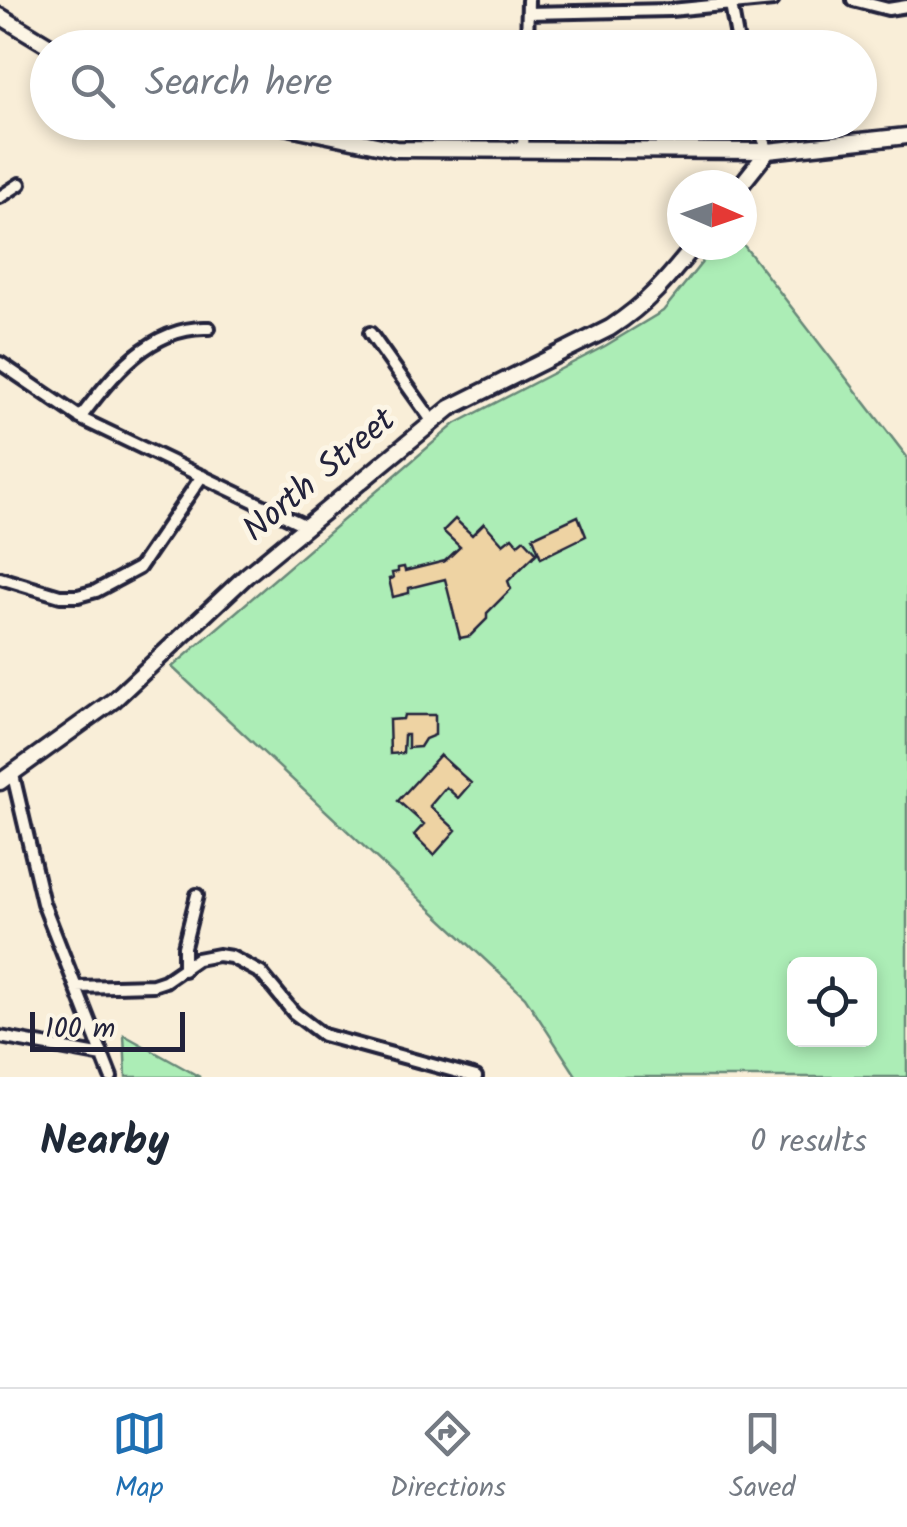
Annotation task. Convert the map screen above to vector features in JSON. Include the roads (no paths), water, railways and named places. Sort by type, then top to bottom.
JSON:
[{"type":"street","points":[[528,0],[528,30]]},
{"type":"street","points":[[528,13],[773,0]]},
{"type":"street","points":[[853,0],[888,9],[907,6]]},
{"type":"street","points":[[730,5],[736,30]]},
{"type":"street","points":[[0,16],[30,34]]},
{"type":"street","points":[[877,139],[907,136]]},
{"type":"street","points":[[353,140],[396,149],[524,151],[768,151],[870,140]]},
{"type":"street","points":[[524,140],[524,151]]},
{"type":"street","points":[[764,140],[768,151]]},
{"type":"street","points":[[753,170],[768,151]]},
{"type":"street","points":[[0,197],[20,184]]},
{"type":"street","name":"North Street","points":[[6,778],[126,689],[246,576],[450,408],[610,328],[657,294],[683,260]]},
{"type":"street","points":[[80,418],[114,376],[149,346],[176,332],[208,328]]},
{"type":"street","points":[[370,333],[432,422]]},
{"type":"street","points":[[0,362],[80,418],[306,526]]},
{"type":"street","points":[[0,578],[60,596],[96,590],[139,568],[202,476]]},
{"type":"street","points":[[6,778],[39,888],[111,1077]]},
{"type":"street","points":[[184,970],[184,947],[197,895]]},
{"type":"street","points":[[77,987],[142,987],[165,981],[197,959],[234,958],[261,973],[294,1013],[324,1035],[476,1077]]},
{"type":"street","points":[[0,1036],[104,1056]]}]
